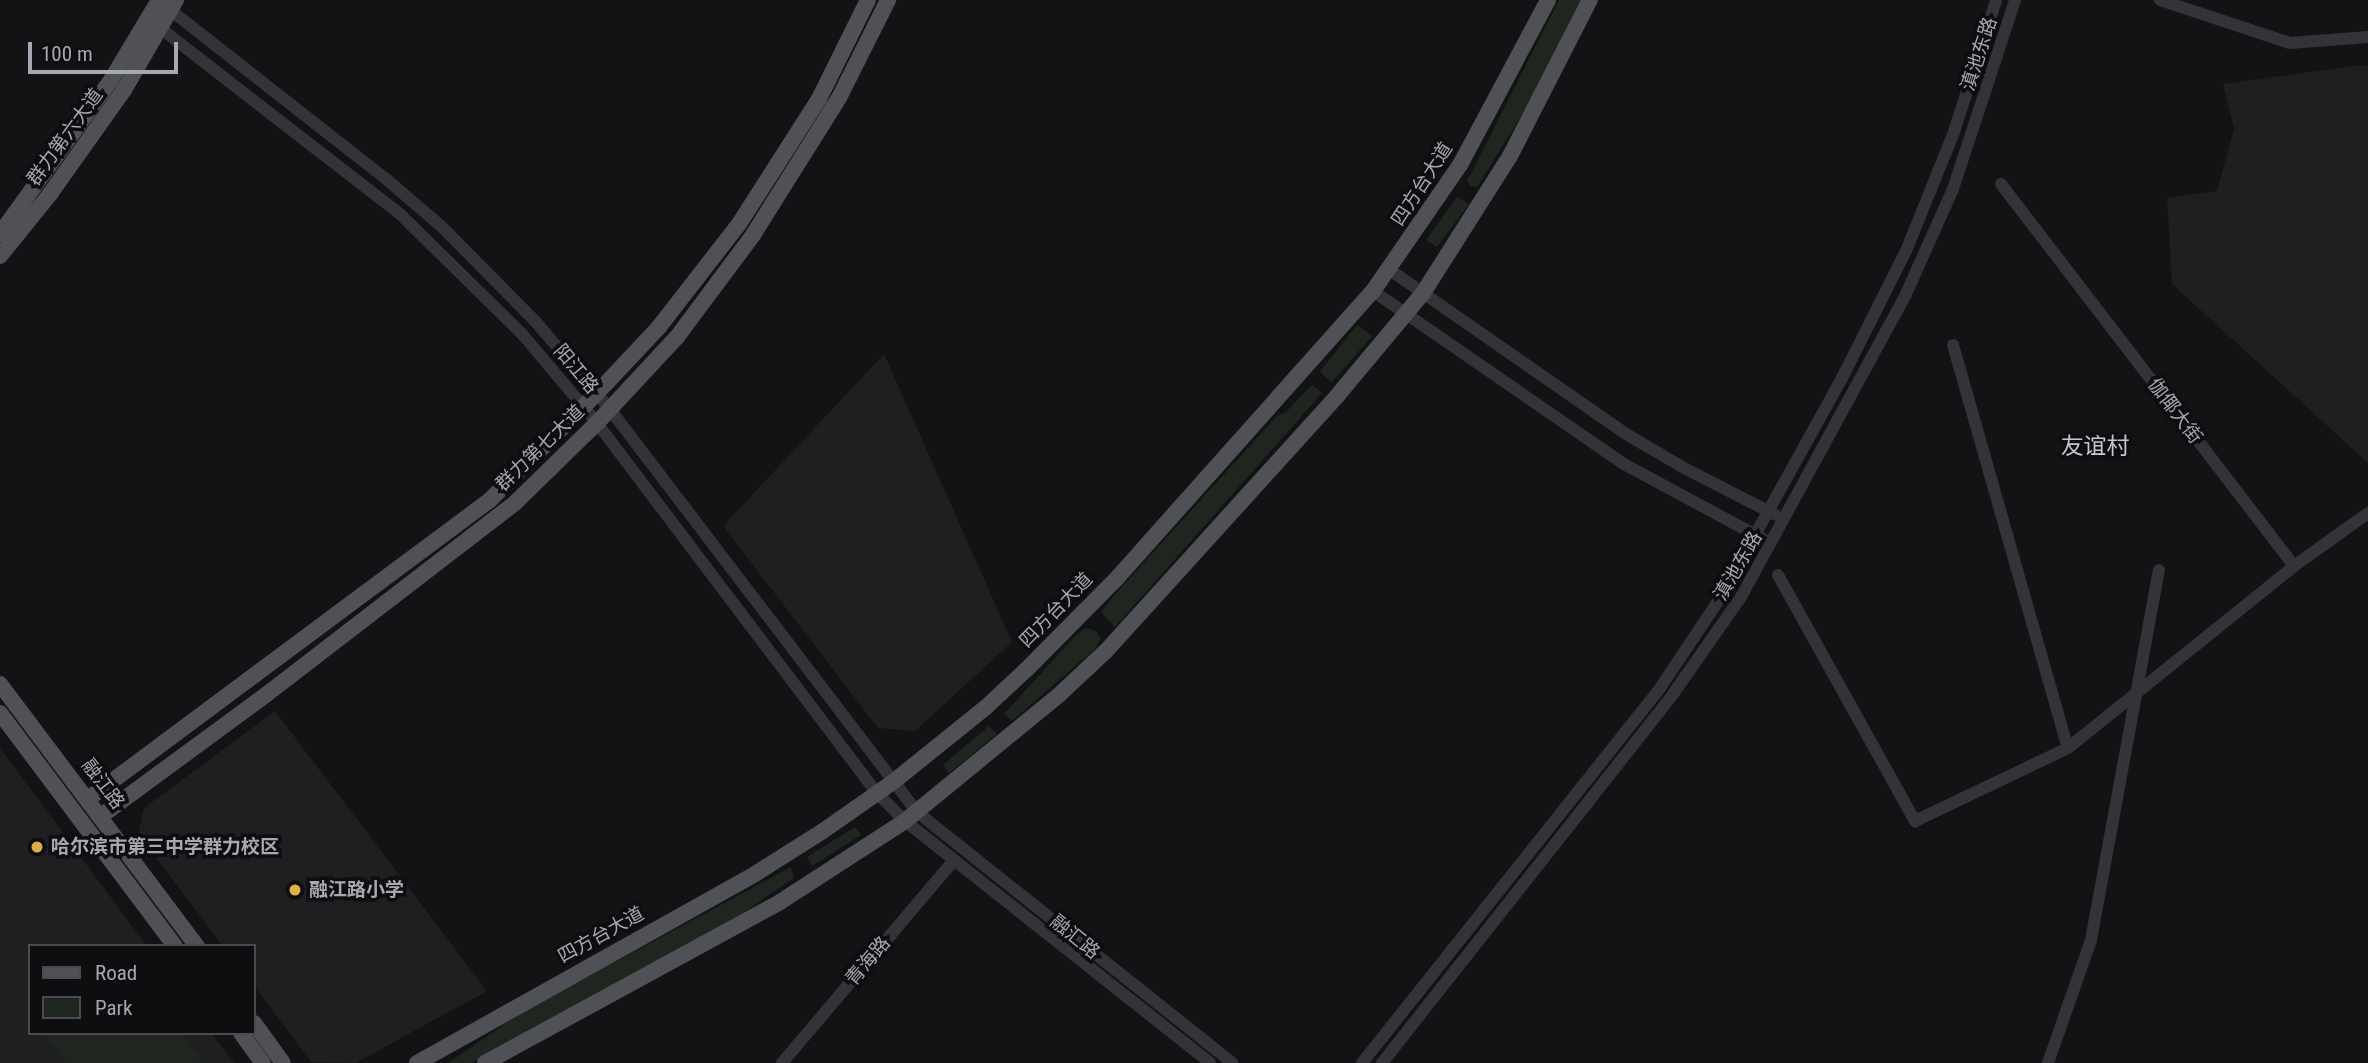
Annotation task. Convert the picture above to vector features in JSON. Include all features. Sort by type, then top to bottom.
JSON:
[{"type":"main road","name":"群力第七大道","points":[[88,799],[490,500],[597,393],[659,327],[739,224],[819,99],[868,0]]},
{"type":"main road","name":"群力第七大道","points":[[101,816],[267,694],[516,502],[597,423],[677,337],[753,235],[839,98],[871,39],[888,0]]},
{"type":"main road","name":"四方台大道","points":[[417,1063],[755,874],[893,782],[985,708],[1074,623],[1390,270],[1460,165],[1548,0]]},
{"type":"main road","points":[[485,1063],[780,902],[911,816],[1060,694],[1106,651],[1328,406],[1423,293],[1510,156],[1590,0]]},
{"type":"main road","name":"群力第六大道","points":[[0,256],[91,138],[166,3]]},
{"type":"main road","name":"群力第六大道","points":[[0,234],[155,24]]},
{"type":"main road","name":"融江路","points":[[0,684],[196,944]]},
{"type":"main road","name":"融江路","points":[[0,713],[173,944]]},
{"type":"main road","points":[[256,1026],[283,1063]]},
{"type":"main road","points":[[242,1035],[262,1063]]},
{"type":"street","name":"滇池东路","points":[[1362,1063],[1660,688],[1686,651],[1756,536],[1866,333],[1921,218],[1954,132],[1996,0]]},
{"type":"street","name":"滇池东路","points":[[1382,1063],[1673,694],[1741,597],[1888,329],[1931,240],[1953,189],[2015,0]]},
{"type":"street","points":[[2160,0],[2290,43],[2368,37]]},
{"type":"street","name":"阳江路","points":[[166,3],[385,177],[442,227],[536,322],[609,408],[893,782],[911,816]]},
{"type":"street","name":"阳江路","points":[[155,24],[401,215],[523,335],[597,423],[877,793],[911,816]]},
{"type":"street","name":"伽倻大街","points":[[2001,184],[2294,566]]},
{"type":"street","points":[[1390,270],[1626,434],[1686,469],[1785,520]]},
{"type":"street","points":[[1373,291],[1622,463],[1772,544]]},
{"type":"street","points":[[1952,345],[2068,748]]},
{"type":"street","points":[[1778,575],[1914,821],[2068,748],[2294,566],[2368,513]]},
{"type":"street","points":[[2048,1063],[2091,940],[2159,570]]},
{"type":"street","name":"融汇路","points":[[911,816],[954,860],[1210,1063]]},
{"type":"street","name":"融汇路","points":[[911,816],[1232,1063]]},
{"type":"street","name":"青海路","points":[[782,1063],[954,860]]},
{"type":"shaded area","points":[[2368,66],[2368,463],[2172,284],[2167,198],[2217,191],[2234,129],[2223,84]]},
{"type":"shaded area","points":[[884,354],[1012,642],[915,731],[878,728],[723,526]]},
{"type":"shaded area","name":"融江路小学","points":[[275,711],[487,991],[356,1063],[311,1062],[256,989],[256,944],[221,944],[138,834],[144,808]]},
{"type":"shaded area","name":"哈尔滨市第三中学群力校区","points":[[0,748],[146,944],[28,944],[28,1035],[213,1035],[234,1063],[0,1063]]},
{"type":"green space","points":[[1559,0],[1581,0],[1537,91],[1477,187],[1470,186],[1467,181]]},
{"type":"green space","points":[[1457,197],[1469,204],[1437,247],[1426,240]]},
{"type":"green space","points":[[1357,325],[1372,336],[1331,383],[1320,371]]},
{"type":"green space","points":[[1312,385],[1322,393],[1115,627],[1101,612],[1117,592],[1277,416],[1286,412]]},
{"type":"green space","points":[[1086,628],[1096,631],[1101,638],[1096,648],[1012,721],[1004,714],[1077,634]]},
{"type":"green space","points":[[989,726],[997,734],[949,773],[943,765]]},
{"type":"green space","points":[[855,827],[861,835],[812,866],[807,857]]},
{"type":"green space","points":[[791,867],[794,878],[731,921],[502,1048],[471,1063],[448,1063],[521,1013]]},
{"type":"green space","points":[[45,1035],[184,1035],[202,1059],[196,1063],[66,1063]]},
{"type":"place","name":"哈尔滨市第三中学群力校区","points":[[37,847]]},
{"type":"place","name":"融江路小学","points":[[295,890]]},
{"type":"district","name":"友谊村","points":[[2095,447]]}]
